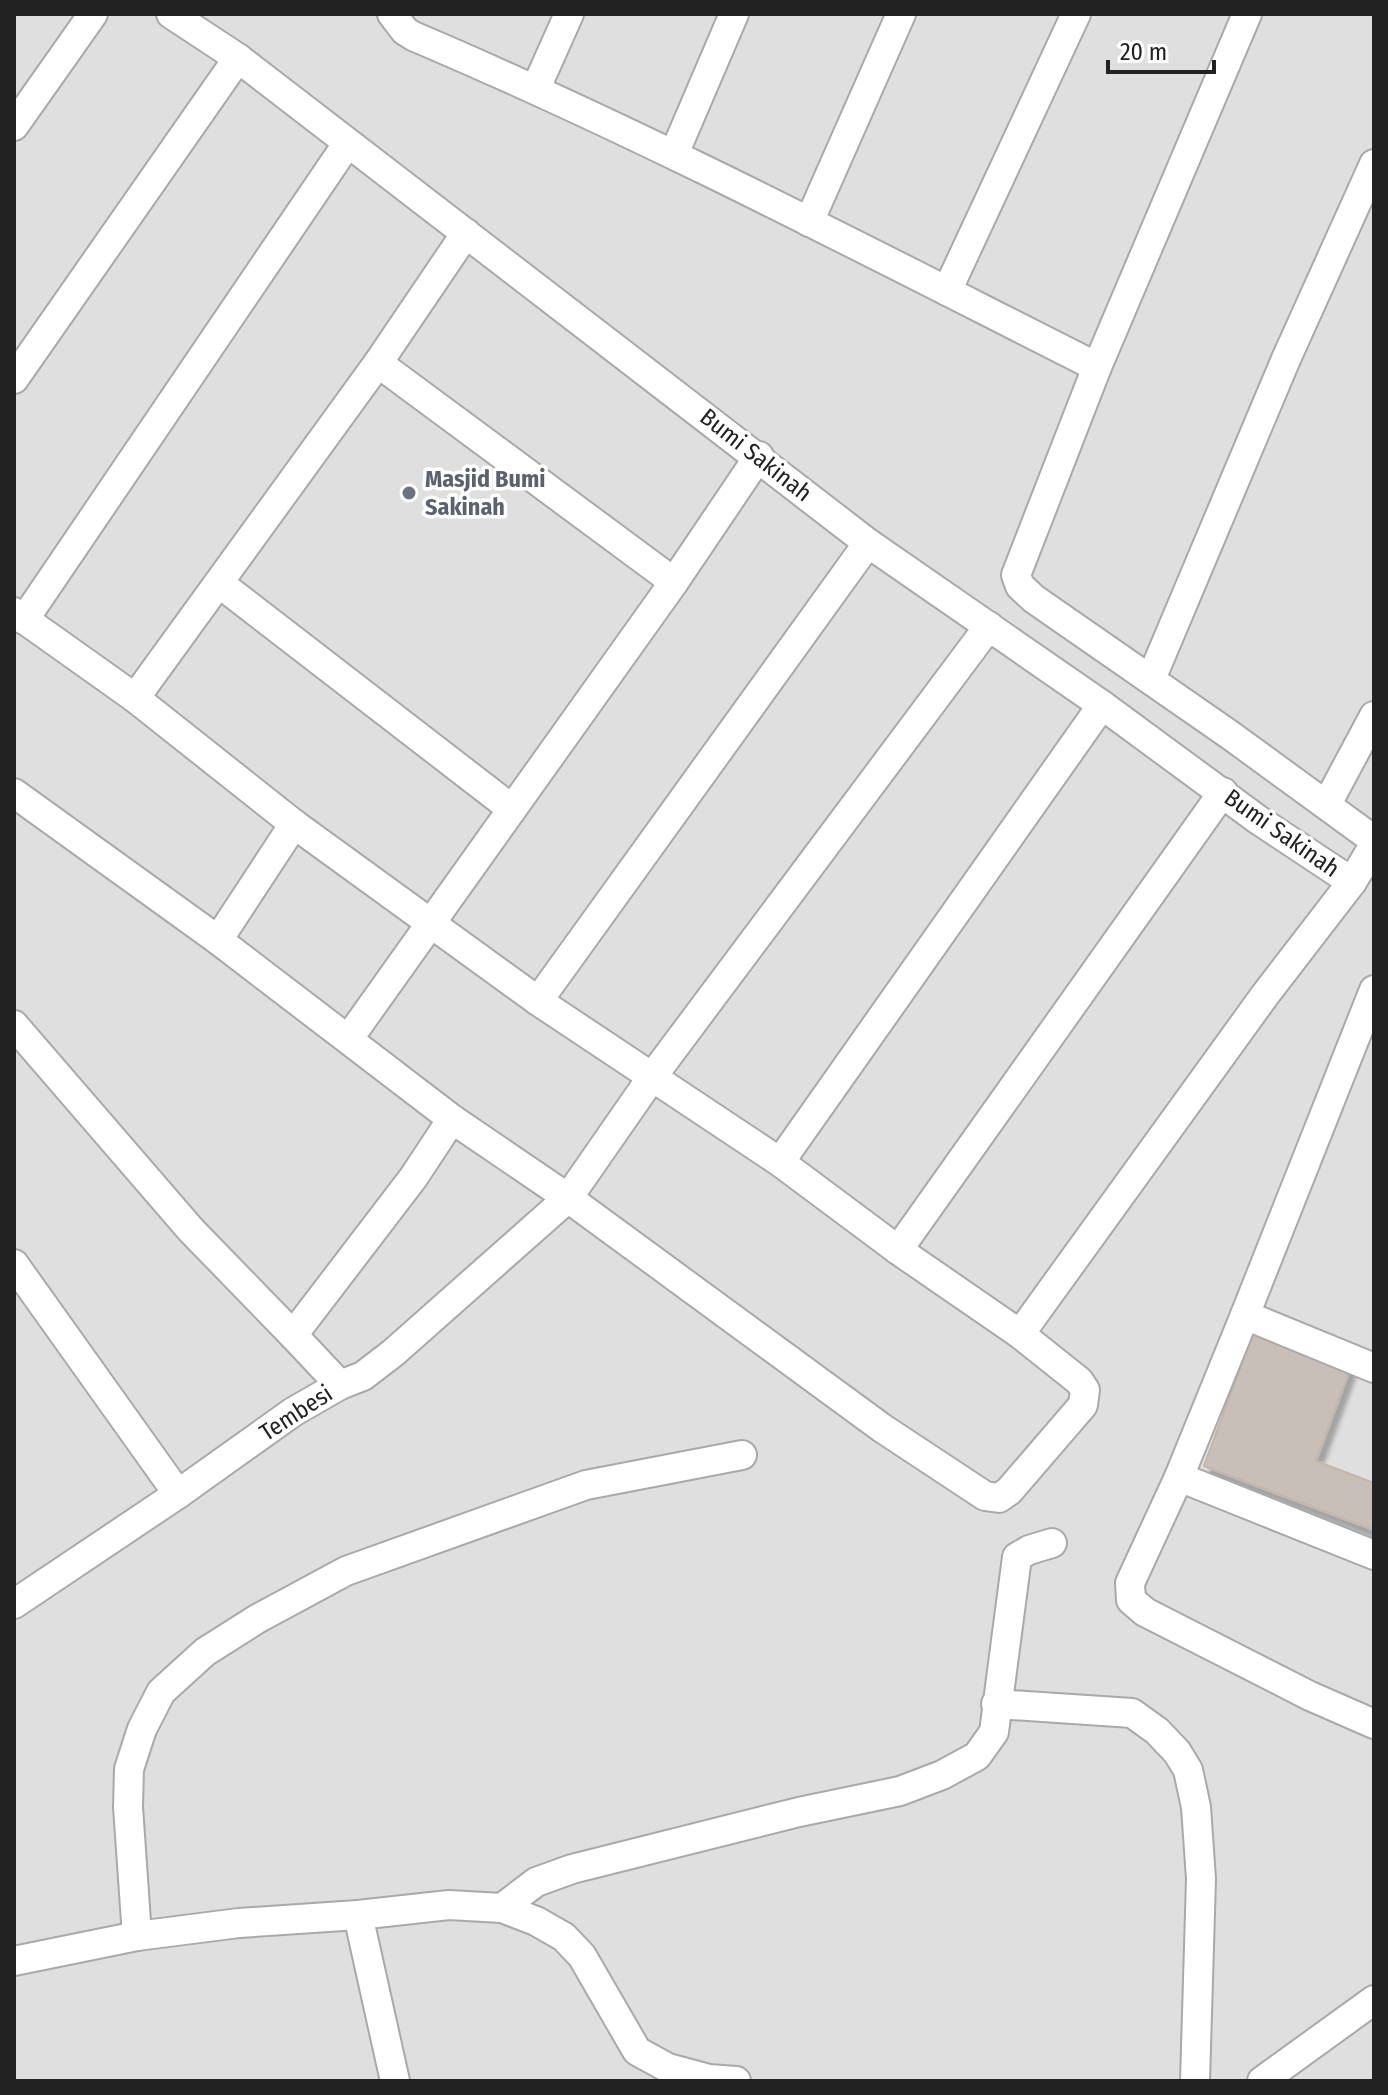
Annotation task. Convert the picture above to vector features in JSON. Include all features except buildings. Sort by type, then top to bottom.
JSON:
[{"type":"street","points":[[14,126],[93,14]]},
{"type":"street","name":"Bumi Sakinah","points":[[171,14],[238,58],[759,456],[868,543],[1102,705],[1257,819],[1352,882]]},
{"type":"street","points":[[392,14],[413,36],[536,88],[674,154],[1097,367]]},
{"type":"street","points":[[536,88],[569,14]]},
{"type":"street","points":[[674,154],[734,14]]},
{"type":"street","points":[[809,222],[901,14]]},
{"type":"street","points":[[947,291],[1076,14]]},
{"type":"street","points":[[1020,1334],[1265,995],[1352,882],[1374,843],[1327,804],[1024,591],[1016,578],[1097,367],[1247,14]]},
{"type":"street","points":[[14,379],[238,58]]},
{"type":"street","points":[[14,793],[349,1038],[446,1129],[568,1198],[882,1428],[985,1496],[999,1498],[1009,1491],[1085,1402],[1085,1390],[1079,1381],[1020,1334],[898,1250],[780,1162],[538,1001],[294,824],[135,698],[19,616],[347,144]]},
{"type":"street","points":[[1151,679],[1286,359],[1374,164]]},
{"type":"street","points":[[135,698],[378,363],[466,233]]},
{"type":"street","points":[[378,363],[674,582]]},
{"type":"street","points":[[349,1038],[674,582],[759,456]]},
{"type":"street","points":[[538,1001],[868,543]]},
{"type":"street","points":[[219,583],[512,809]]},
{"type":"street","points":[[340,1385],[363,1376],[393,1353],[568,1198],[652,1077],[989,626]]},
{"type":"street","points":[[780,1162],[1102,705]]},
{"type":"street","points":[[1327,804],[1366,754],[1374,716]]},
{"type":"street","points":[[898,1250],[1223,792]]},
{"type":"street","points":[[218,940],[294,824]]},
{"type":"street","points":[[1374,990],[1179,1477],[1130,1583],[1131,1600],[1145,1612],[1310,1696],[1374,1724]]},
{"type":"street","name":"Tembesi","points":[[14,1025],[181,1219],[340,1385],[293,1412],[14,1604]]},
{"type":"street","points":[[293,1335],[413,1178],[446,1129]]},
{"type":"street","points":[[14,1264],[178,1494]]},
{"type":"street","points":[[1245,1315],[1374,1368]]},
{"type":"street","points":[[137,1936],[128,1807],[129,1769],[142,1729],[161,1692],[205,1652],[257,1619],[346,1571],[586,1485],[742,1455]]},
{"type":"street","points":[[1179,1477],[1374,1555]]},
{"type":"street","points":[[502,1908],[536,1882],[572,1869],[799,1812],[900,1791],[942,1775],[977,1756],[994,1732],[1017,1557],[1052,1543]]},
{"type":"street","points":[[996,1704],[1132,1713],[1157,1731],[1177,1752],[1188,1770],[1196,1807],[1201,1879],[1195,2081]]},
{"type":"street","points":[[14,1961],[137,1936],[239,1923],[449,1905],[502,1908],[536,1921],[564,1937],[582,1956],[637,2051],[642,2081]]},
{"type":"street","points":[[358,1915],[395,2081]]},
{"type":"street","points":[[1262,2081],[1374,2000]]},
{"type":"street","points":[[637,2051],[668,2068],[709,2079],[736,2081]]},
{"type":"shaded area","points":[[14,14],[1374,14],[1374,2081],[14,2081]]},
{"type":"place","name":"Masjid Bumi Sakinah","points":[[409,493]]}]
